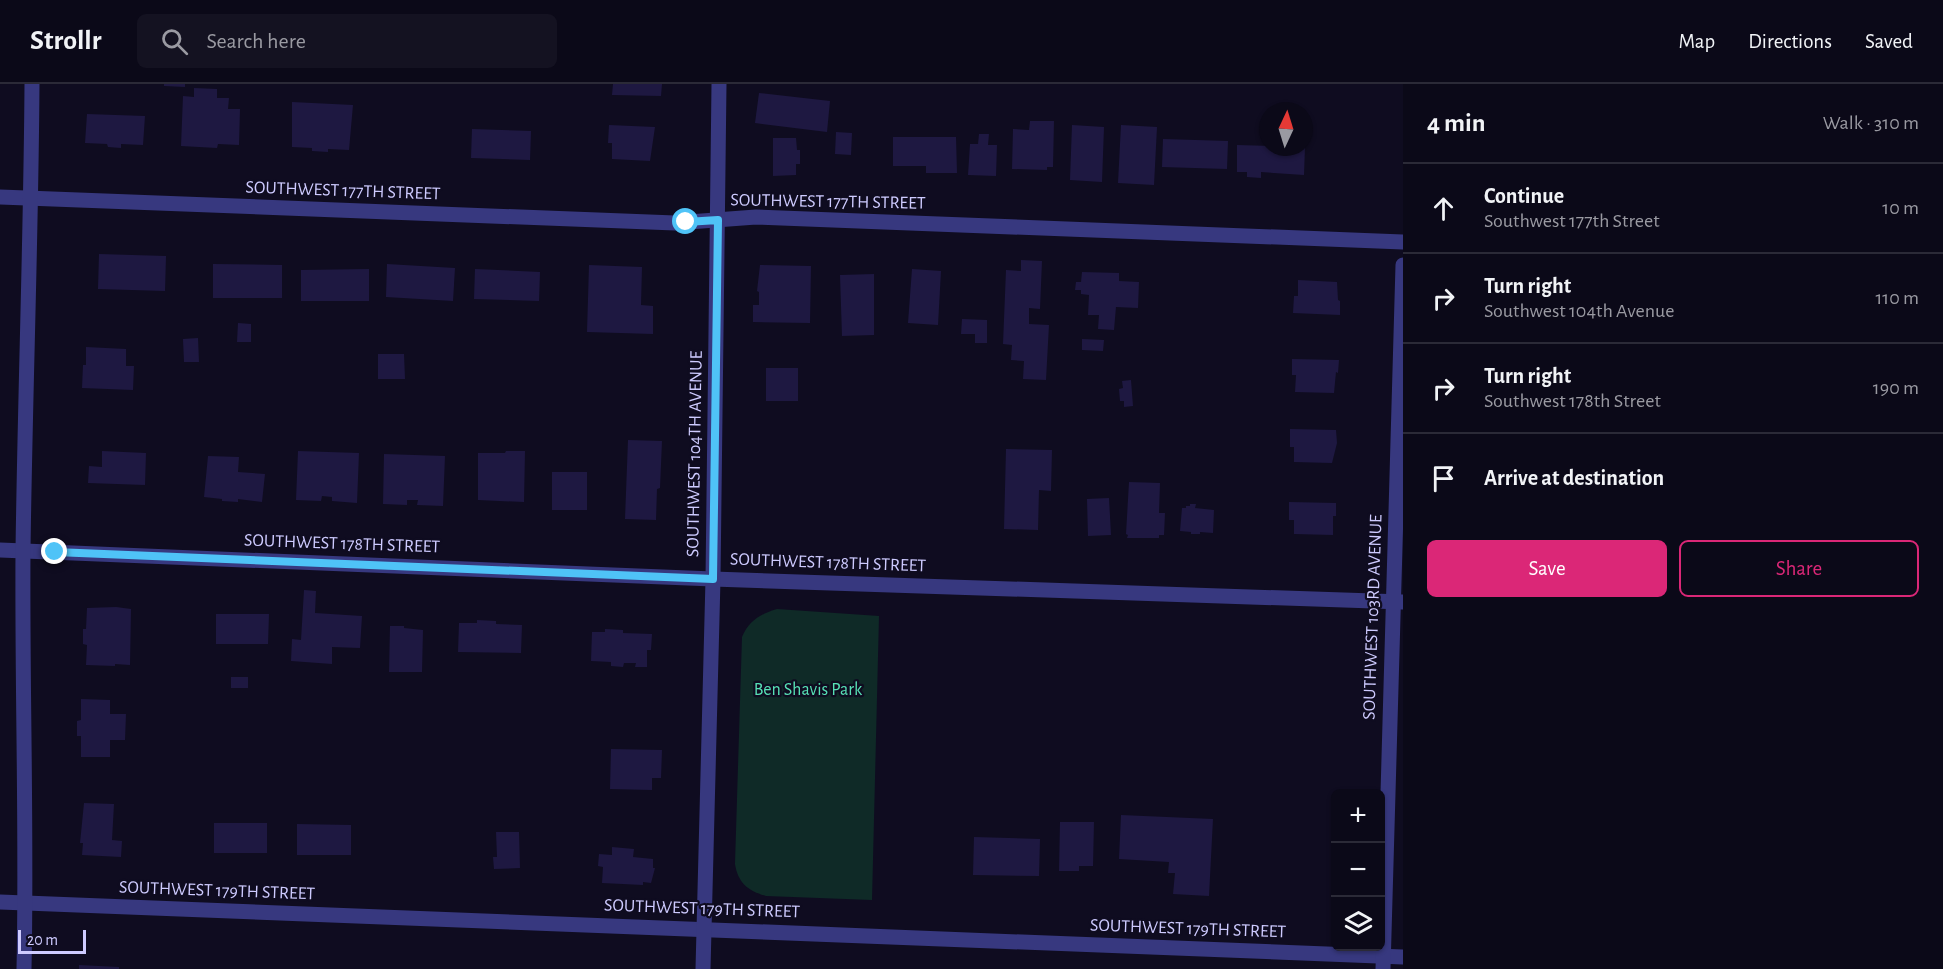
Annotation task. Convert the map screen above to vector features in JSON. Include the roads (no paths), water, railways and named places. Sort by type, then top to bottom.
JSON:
[{"type":"street","points":[[24,969],[23,551],[32,84]]},
{"type":"street","name":"SOUTHWEST 104TH AVENUE","points":[[703,969],[713,579],[719,84]]},
{"type":"street","name":"SOUTHWEST 177TH STREET","points":[[0,197],[675,223],[756,217],[1403,242]]},
{"type":"street","name":"SOUTHWEST 103RD AVENUE","points":[[1383,962],[1398,602],[1403,266]]},
{"type":"street","name":"SOUTHWEST 178TH STREET","points":[[0,550],[713,579],[1398,602]]},
{"type":"street","name":"SOUTHWEST 179TH STREET","points":[[0,902],[703,929],[1383,962],[1403,957]]},
{"type":"park label","name":"Ben Shavis Park","points":[[808,690]]}]
